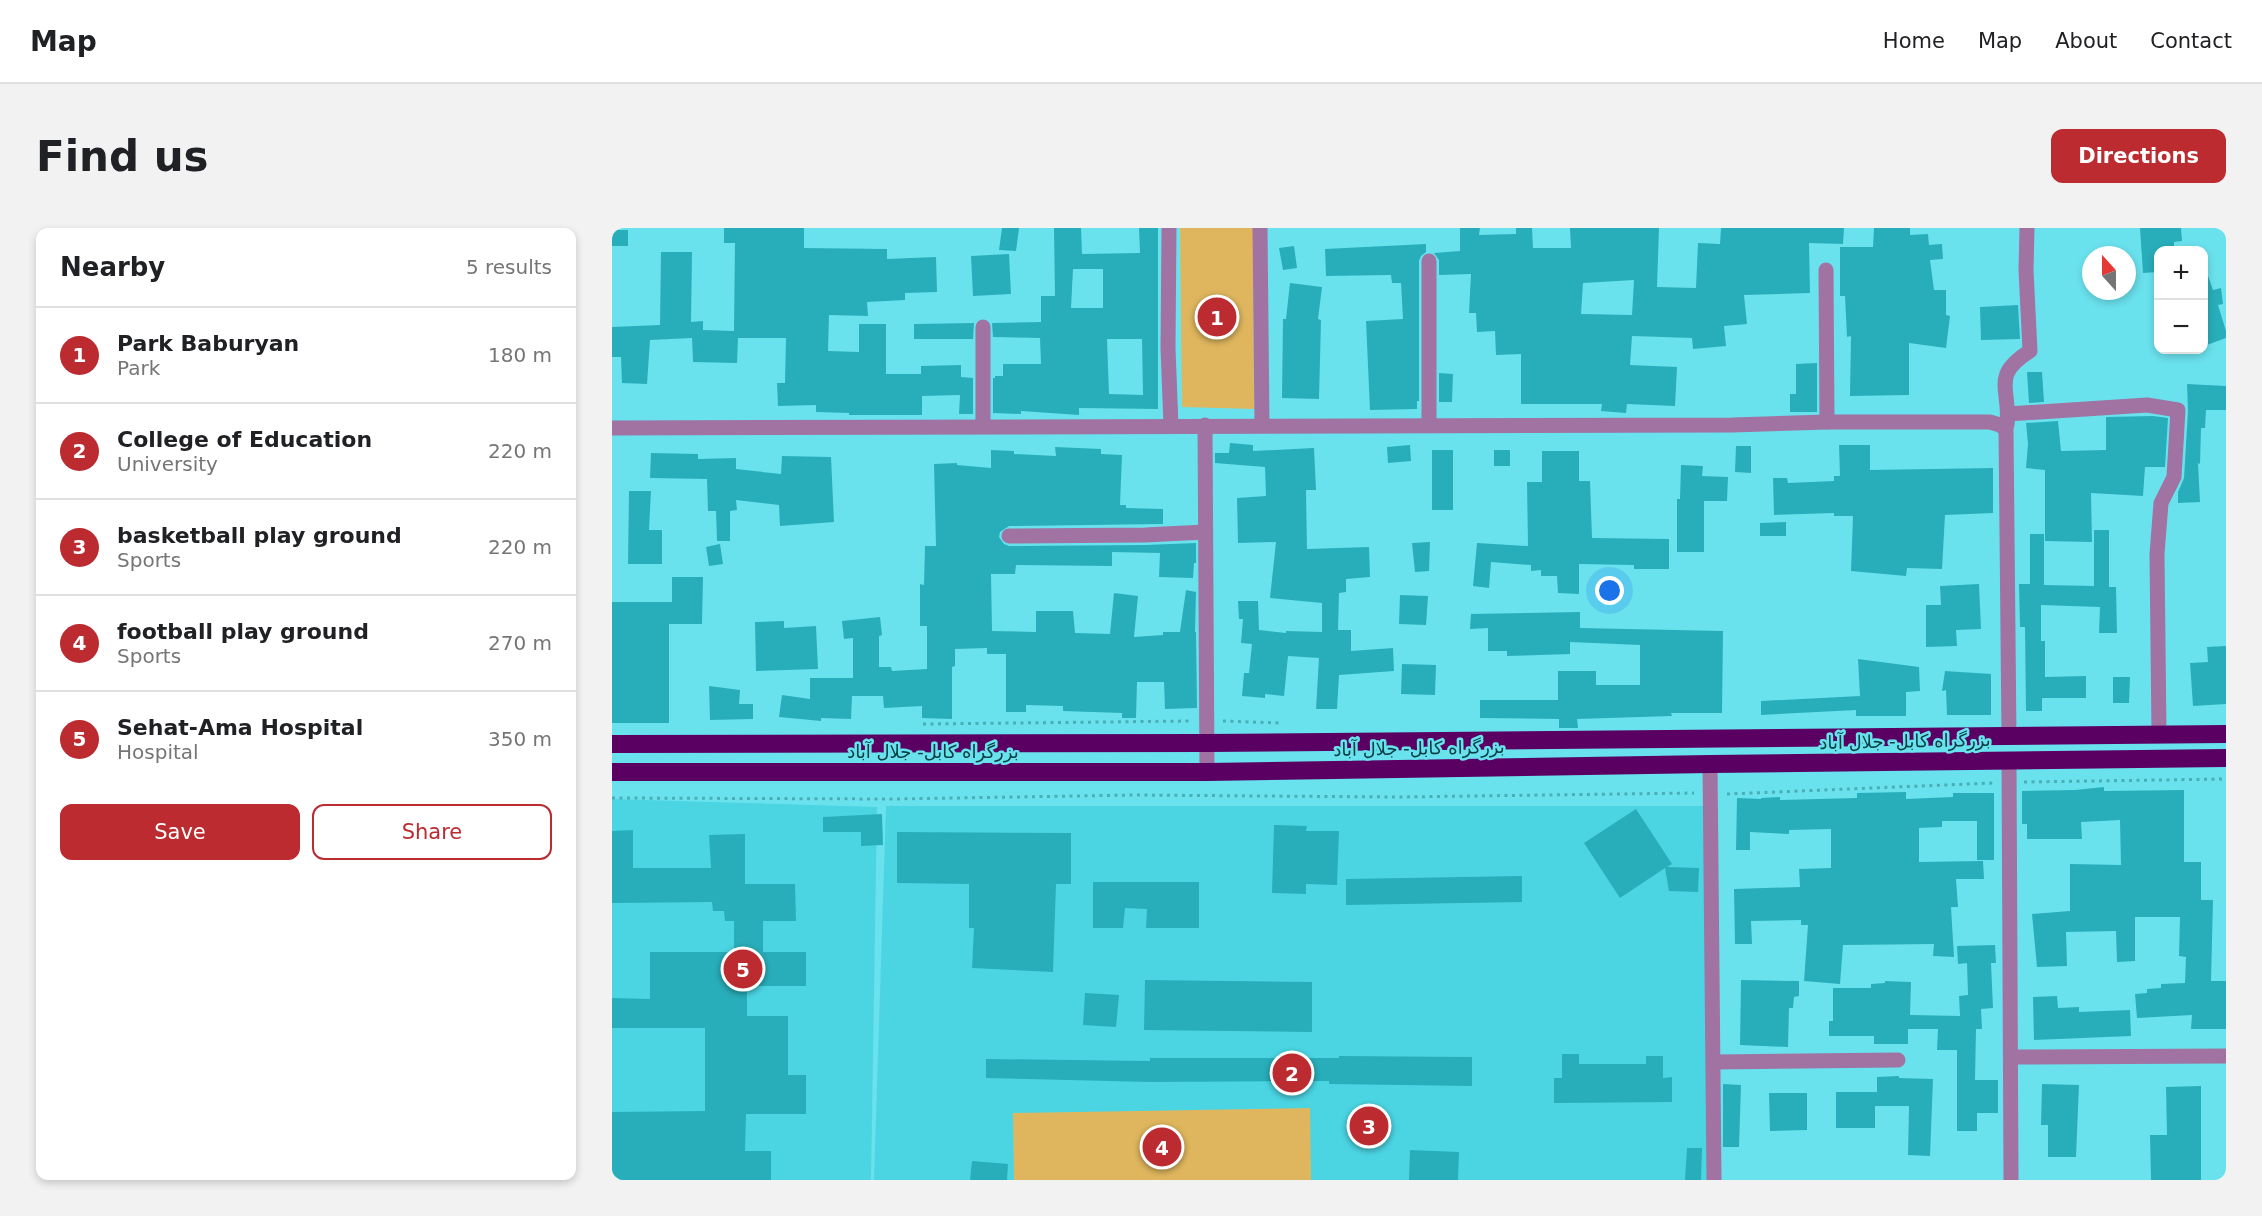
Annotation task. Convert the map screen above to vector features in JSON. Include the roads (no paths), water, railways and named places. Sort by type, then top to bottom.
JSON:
[{"type":"highway","name":"بزرگراه کابل- جلال آباد","points":[[612,744],[1207,743],[2226,734]]},
{"type":"highway","points":[[2009,737],[2009,761]]},
{"type":"highway","name":"بزرگراه کابل- جلال آباد","points":[[612,772],[1207,772],[2226,759]]},
{"type":"street","points":[[1169,228],[1168,348],[1171,426]]},
{"type":"street","points":[[1260,228],[1262,425]]},
{"type":"street","points":[[2009,737],[2006,430],[2008,414],[2003,382],[2016,360],[2030,351],[2026,270],[2027,228]]},
{"type":"street","points":[[1429,261],[1430,425]]},
{"type":"street","points":[[1826,270],[1827,422]]},
{"type":"street","points":[[983,327],[983,426]]},
{"type":"street","points":[[2008,414],[2147,405],[2178,410],[2174,477],[2161,503],[2157,554],[2159,734]]},
{"type":"street","points":[[612,428],[1732,425],[1827,422],[1990,422],[2006,430]]},
{"type":"street","points":[[1205,425],[1207,772]]},
{"type":"street","points":[[1009,536],[1145,535],[1205,531]]},
{"type":"street","points":[[2009,761],[2011,1180]]},
{"type":"street","points":[[1710,764],[1714,1180]]},
{"type":"street","points":[[2011,1057],[2226,1056]]},
{"type":"street","points":[[1714,1062],[1898,1060]]},
{"type":"place","name":"Park Baburyan","points":[[1217,317]]},
{"type":"place","name":"Sehat-Ama Hospital","points":[[743,969]]},
{"type":"place","name":"College of Education","points":[[1292,1073]]},
{"type":"place","name":"basketball play ground","points":[[1369,1126]]},
{"type":"place","name":"football play ground","points":[[1162,1147]]}]
